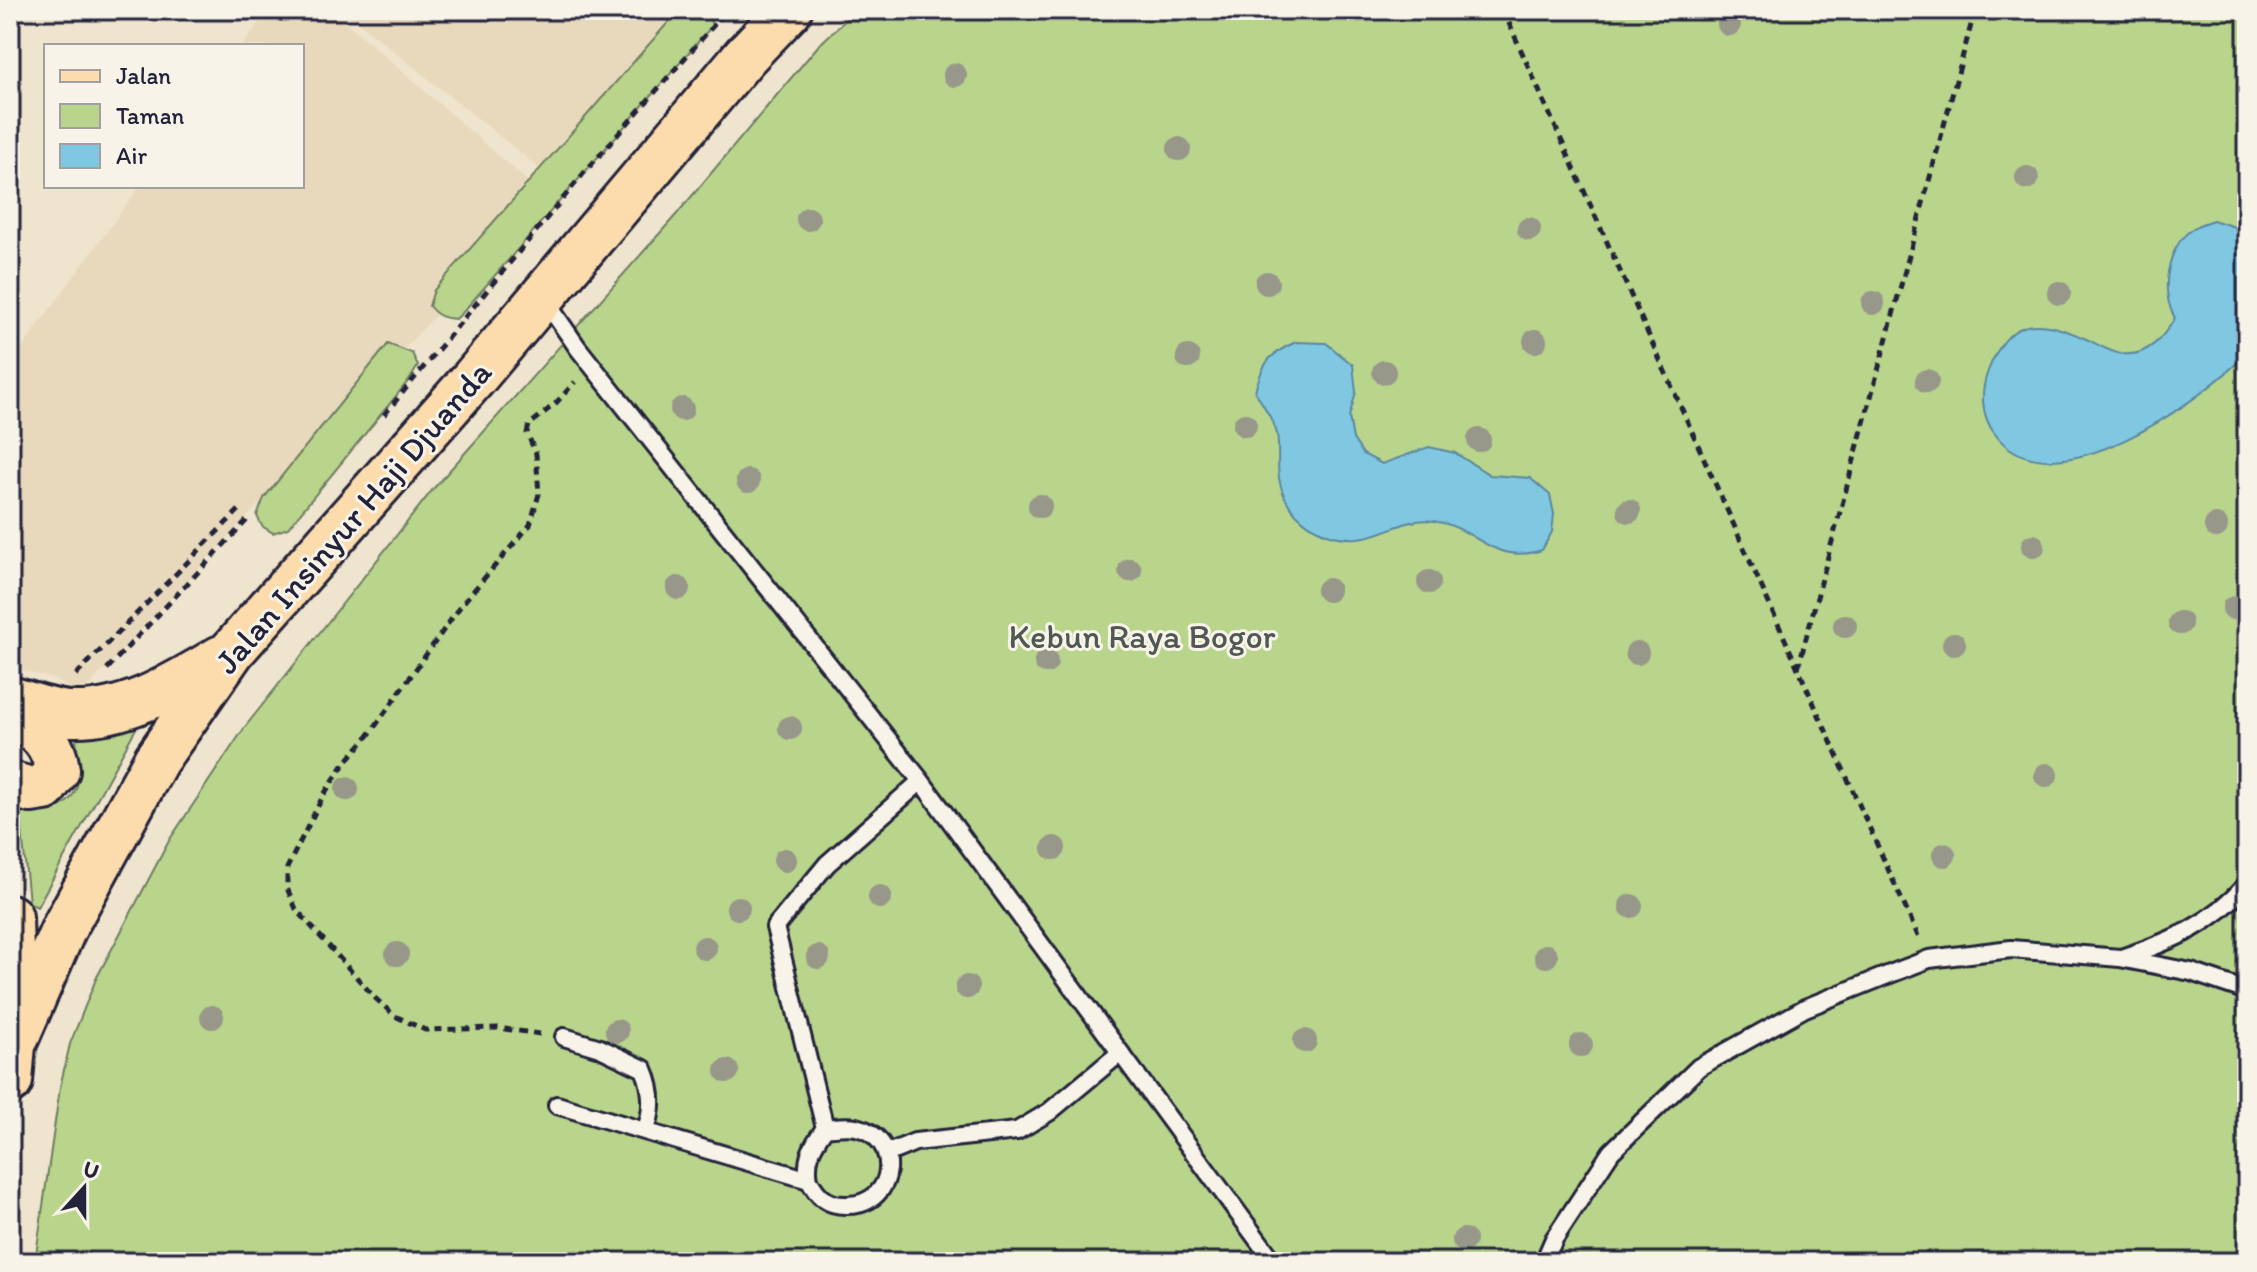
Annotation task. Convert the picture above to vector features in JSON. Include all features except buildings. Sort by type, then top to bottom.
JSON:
[{"type":"main road","name":"Jalan Insinyur Haji Djuanda","points":[[11,1058],[64,928],[156,760],[232,651],[543,297],[745,56],[789,10]]},
{"type":"main road","points":[[10,699],[69,714],[107,710],[158,694],[232,651]]},
{"type":"main road","points":[[10,712],[41,733],[55,753],[57,770],[44,788],[31,790],[10,784]]},
{"type":"main road","points":[[10,917],[11,1058]]},
{"type":"lane","points":[[543,297],[588,360],[921,781],[1274,1262]]},
{"type":"lane","points":[[825,1128],[858,1127],[879,1141],[886,1154],[889,1167],[882,1189],[862,1205],[834,1206],[817,1194],[809,1180],[806,1164],[810,1149],[825,1128],[775,927],[827,864],[921,781]]},
{"type":"lane","points":[[2120,958],[2167,942],[2210,919],[2247,884]]},
{"type":"lane","points":[[1544,1262],[1554,1239],[1611,1152],[1699,1067],[1805,1008],[1929,959],[2011,949],[2120,958],[2191,972],[2247,991]]},
{"type":"lane","points":[[564,1037],[600,1048],[644,1069],[651,1085],[652,1099],[651,1118],[645,1131]]},
{"type":"lane","points":[[886,1154],[915,1142],[1017,1131],[1049,1112],[1120,1053]]},
{"type":"lane","points":[[557,1105],[809,1180]]},
{"type":"path","points":[[379,421],[584,173],[727,10]]},
{"type":"path","points":[[1503,10],[1929,959]]},
{"type":"path","points":[[1798,669],[1975,10]]},
{"type":"path","points":[[564,1037],[498,1028],[425,1030],[395,1016],[375,998],[296,909],[287,888],[287,868],[323,796],[344,764],[377,724],[462,604],[530,525],[539,494],[536,454],[527,433],[529,425],[572,386],[588,360]]},
{"type":"path","points":[[63,678],[74,677],[93,659],[239,510]]},
{"type":"path","points":[[106,670],[249,518]]},
{"type":"shaded area","points":[[268,10],[332,10],[546,197],[90,685],[75,691],[53,679],[10,667],[10,364],[139,188],[304,188],[304,44],[243,44]]},
{"type":"shaded area","points":[[343,10],[686,10],[550,177]]},
{"type":"green space","points":[[679,10],[708,11],[712,26],[463,312],[456,319],[435,312],[429,306],[434,290]]},
{"type":"green space","name":"Kebun Raya Bogor","points":[[856,10],[2247,10],[2247,1262],[35,1262],[60,1087],[70,1044],[96,979],[170,839],[245,727],[434,488],[676,215],[818,46]]},
{"type":"green space","points":[[388,344],[412,353],[418,366],[410,379],[288,528],[273,533],[262,526],[257,516],[264,498]]},
{"type":"green space","points":[[139,723],[37,907],[29,902],[20,811],[45,810],[68,802],[79,777],[76,738]]},
{"type":"water","points":[[2213,220],[2247,231],[2247,353],[2197,396],[2163,419],[2126,440],[2088,454],[2052,460],[2020,454],[1995,434],[1983,404],[1984,387],[1996,353],[2005,340],[2026,326],[2038,325],[2067,331],[2118,353],[2132,354],[2148,349],[2175,318],[2167,295],[2167,282],[2168,269],[2178,245],[2195,227]]},
{"type":"water","points":[[1296,342],[1326,343],[1353,365],[1356,392],[1349,417],[1353,439],[1363,454],[1382,464],[1429,447],[1455,453],[1490,475],[1530,478],[1550,495],[1554,514],[1552,532],[1542,550],[1525,554],[1497,550],[1463,531],[1434,521],[1414,521],[1357,538],[1331,535],[1308,524],[1290,507],[1284,495],[1278,471],[1275,429],[1255,391],[1268,360]]}]
